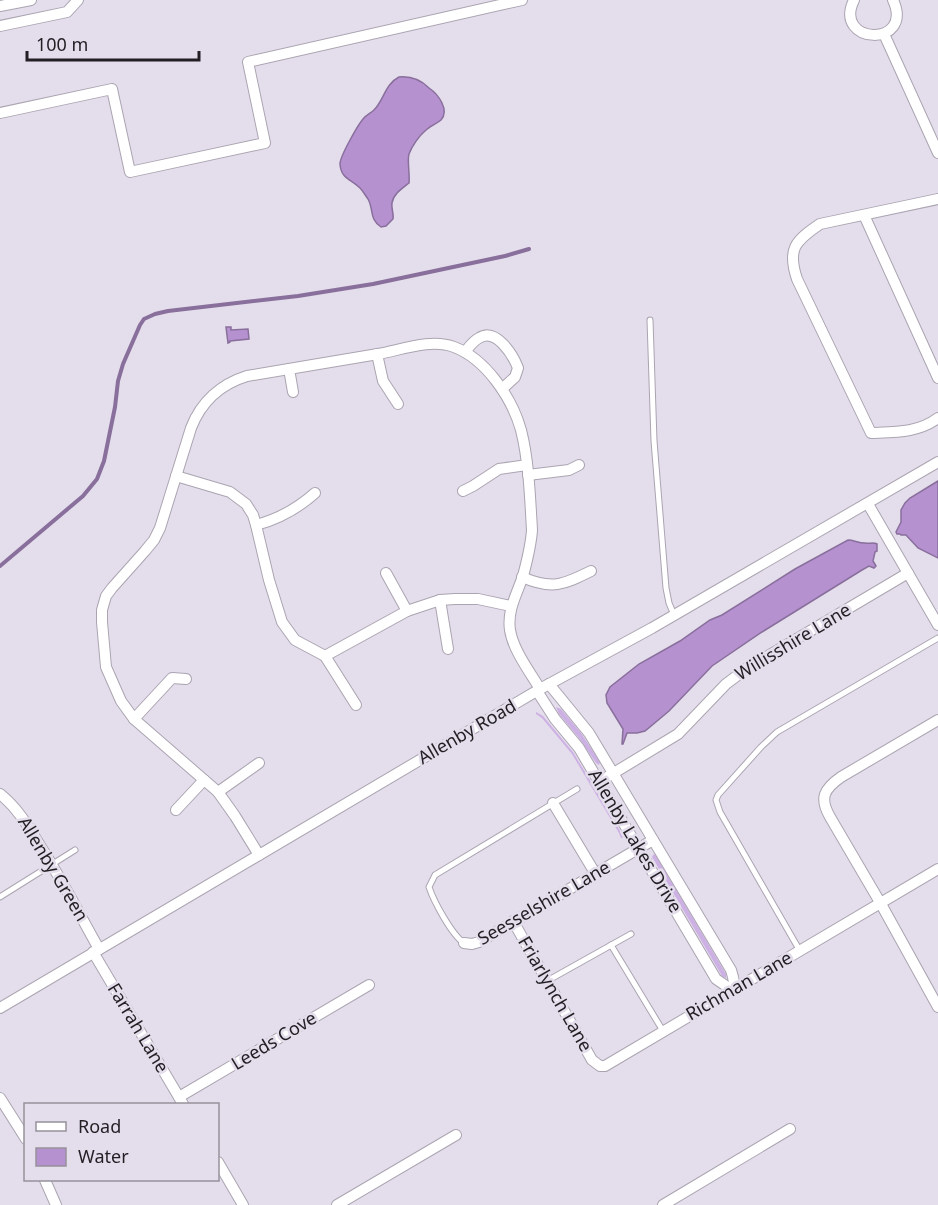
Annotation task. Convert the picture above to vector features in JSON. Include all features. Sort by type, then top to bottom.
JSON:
[{"type":"street","points":[[0,6],[31,0]]},
{"type":"street","points":[[0,26],[67,12],[78,0]]},
{"type":"street","points":[[0,113],[112,89],[130,172],[265,143],[248,62],[485,4],[522,0]]},
{"type":"street","points":[[854,0],[850,14],[852,21],[856,28],[869,36],[877,36],[891,29],[897,15],[894,0]]},
{"type":"street","points":[[884,33],[938,153]]},
{"type":"street","points":[[938,200],[819,224],[804,235],[794,247],[792,264],[871,433],[912,431],[938,418]]},
{"type":"street","points":[[864,215],[938,378]]},
{"type":"street","points":[[465,352],[480,336],[493,336],[500,341],[518,368],[515,377],[502,389]]},
{"type":"street","points":[[259,855],[218,792],[134,719],[120,701],[106,667],[102,622],[102,610],[106,596],[154,540],[160,528],[193,421],[209,399],[238,379],[436,344],[453,346],[482,365],[502,389],[514,410],[520,428],[527,470],[532,541],[511,606],[510,630],[513,641],[542,688]]},
{"type":"street","points":[[377,354],[383,381],[398,404]]},
{"type":"street","points":[[290,369],[293,392]]},
{"type":"street","name":"Allenby Road","points":[[0,1008],[542,688],[674,615],[938,462]]},
{"type":"street","points":[[463,491],[499,469],[569,470],[579,465]]},
{"type":"street","points":[[176,476],[230,492],[246,504],[253,515],[282,622],[295,640],[325,657],[356,705]]},
{"type":"street","points":[[256,525],[289,512],[303,504],[315,493]]},
{"type":"street","points":[[868,504],[938,625]]},
{"type":"street","points":[[522,577],[541,584],[558,585],[591,571]]},
{"type":"street","points":[[386,573],[407,611]]},
{"type":"street","name":"Willisshire Lane","points":[[599,782],[678,734],[735,676],[908,573]]},
{"type":"street","points":[[325,657],[407,611],[440,600],[478,599],[511,606]]},
{"type":"street","points":[[440,600],[448,649]]},
{"type":"street","points":[[134,719],[172,678],[186,679]]},
{"type":"street","name":"Allenby Lakes Drive","points":[[542,688],[589,733],[731,970],[734,977],[734,989],[716,979],[579,748],[555,718],[542,688]]},
{"type":"street","points":[[938,720],[841,777],[825,791],[824,799],[825,808],[938,1007]]},
{"type":"street","points":[[218,792],[259,763]]},
{"type":"street","points":[[176,810],[204,780]]},
{"type":"street","name":"Allenby Green","points":[[0,794],[13,805],[25,821],[52,865],[96,951]]},
{"type":"street","points":[[553,803],[595,873]]},
{"type":"street","name":"Seesselshire Lane","points":[[464,943],[479,942],[653,840]]},
{"type":"street","name":"Richman Lane","points":[[598,1065],[605,1066],[938,869]]},
{"type":"street","name":"Friarlynch Lane","points":[[513,921],[592,1060],[598,1065]]},
{"type":"street","name":"Farrah Lane","points":[[96,951],[181,1101]]},
{"type":"street","name":"Leeds Cove","points":[[181,1101],[369,985]]},
{"type":"street","points":[[0,1098],[24,1136]]},
{"type":"street","points":[[663,1205],[790,1129]]},
{"type":"street","points":[[337,1205],[456,1135]]},
{"type":"street","points":[[219,1164],[243,1205]]},
{"type":"street","points":[[46,1181],[56,1205]]},
{"type":"lane","points":[[650,320],[654,441],[666,588],[674,615]]},
{"type":"lane","points":[[800,951],[720,812],[716,800],[718,795],[777,732],[938,638]]},
{"type":"lane","points":[[464,943],[455,935],[432,895],[429,887],[435,874],[577,789]]},
{"type":"lane","points":[[0,897],[75,850]]},
{"type":"lane","points":[[547,981],[631,933]]},
{"type":"lane","points":[[611,945],[663,1031]]},
{"type":"shaded area","points":[[556,707],[561,709],[581,733],[600,762],[599,765],[559,714]]},
{"type":"shaded area","points":[[536,712],[543,716],[573,752],[623,838],[572,754]]},
{"type":"shaded area","points":[[655,854],[726,974],[726,978],[722,976],[652,857]]},
{"type":"water","points":[[399,77],[411,78],[426,85],[439,98],[444,112],[441,120],[423,133],[412,148],[408,157],[409,183],[394,197],[393,219],[386,226],[381,227],[373,218],[368,199],[360,188],[344,176],[340,164],[361,122],[374,110],[394,80]]},
{"type":"water","points":[[226,327],[231,327],[231,330],[248,329],[249,339],[228,343]]},
{"type":"water","points":[[938,481],[938,558],[918,548],[906,535],[896,532],[901,522],[901,510],[905,503]]},
{"type":"water","points":[[848,540],[877,544],[873,561],[876,566],[874,568],[869,566],[862,570],[712,666],[669,711],[645,731],[627,733],[622,744],[623,729],[607,703],[606,695],[610,687],[639,664],[680,641],[710,620]]},
{"type":"waterway","points":[[0,566],[83,496],[97,479],[104,461],[118,381],[123,364],[144,319],[168,311],[298,296],[373,284],[529,249]]}]
